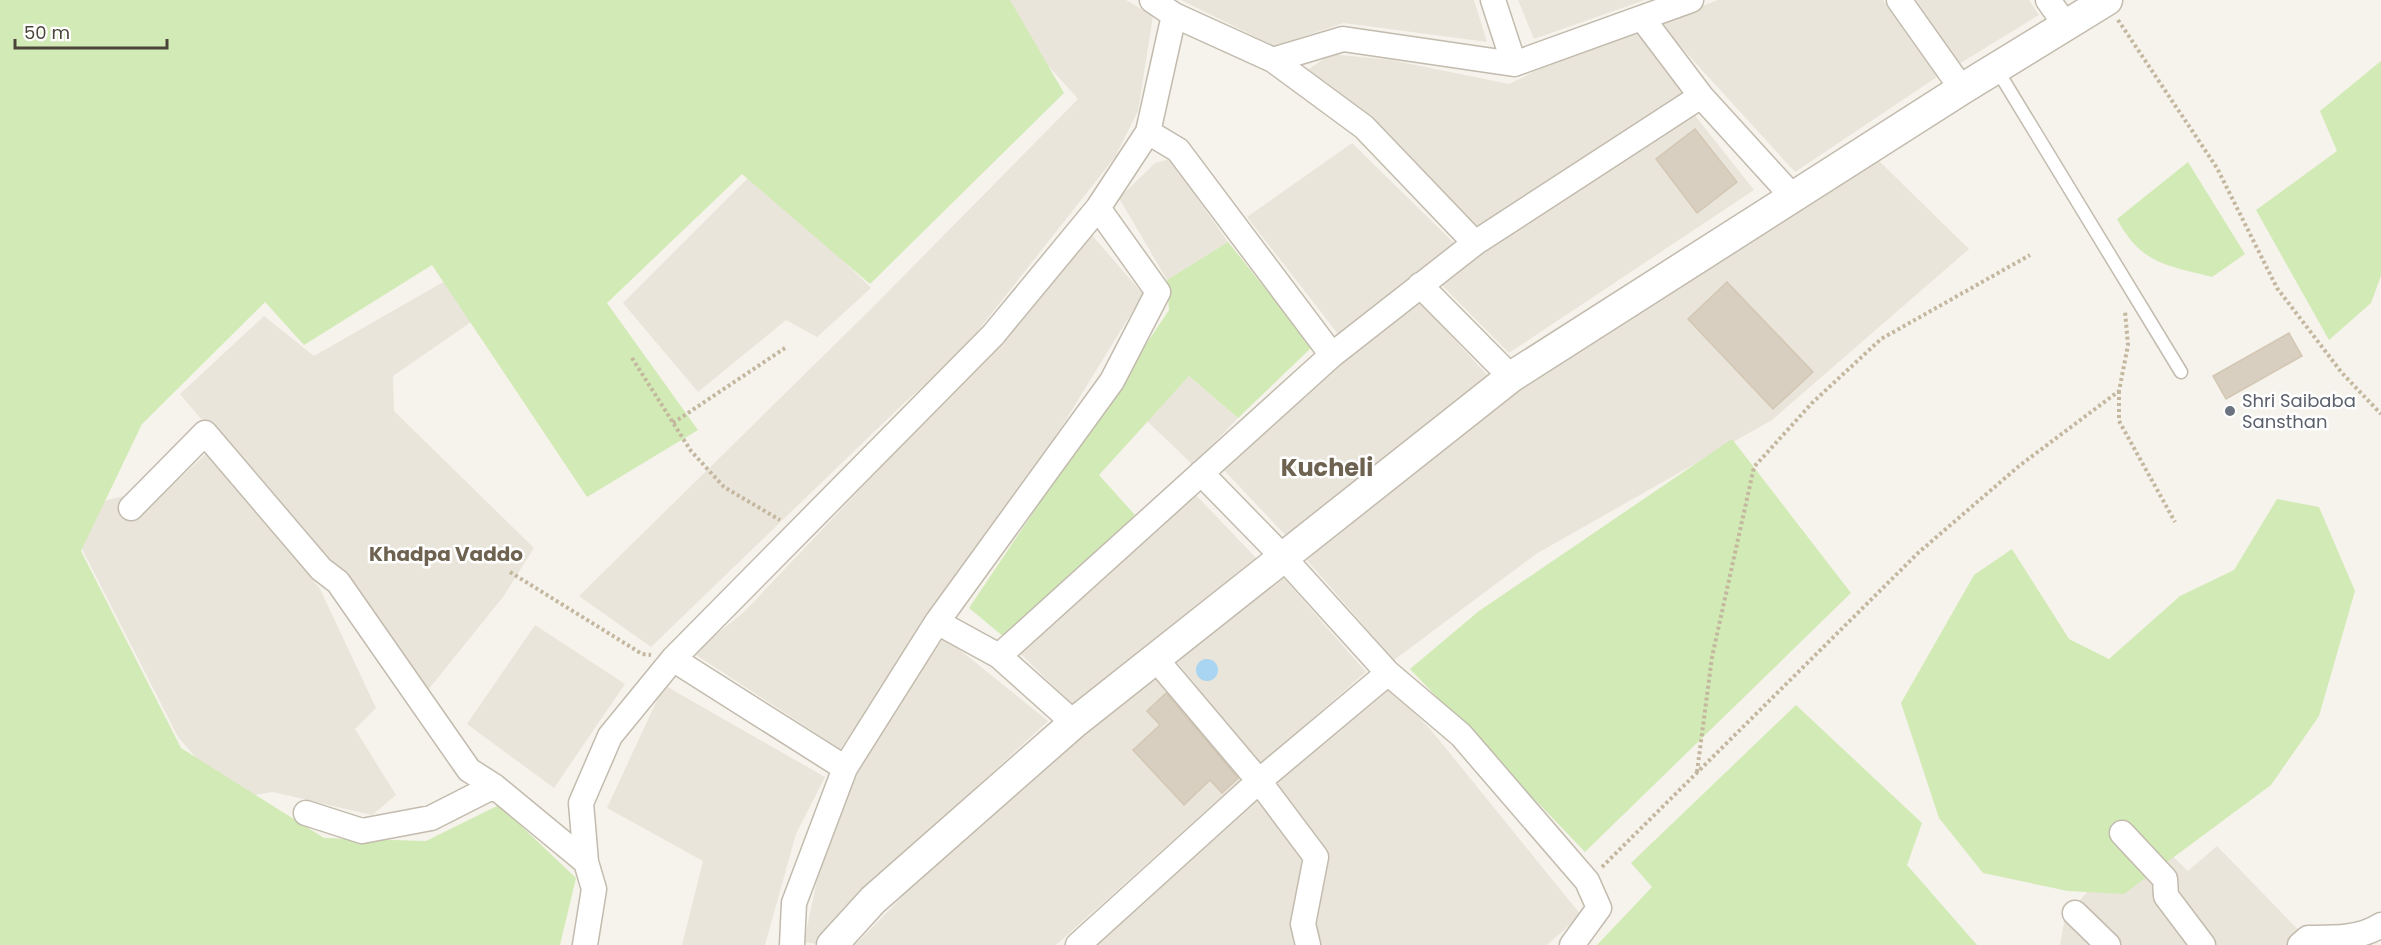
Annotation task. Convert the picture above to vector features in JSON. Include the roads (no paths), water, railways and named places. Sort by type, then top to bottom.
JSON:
[{"type":"street","points":[[1152,0],[1174,15],[1273,60],[1364,127],[1475,243]]},
{"type":"street","points":[[1493,0],[1514,64]]},
{"type":"street","points":[[1273,60],[1343,39],[1514,64],[1691,0]]},
{"type":"street","points":[[1899,0],[1962,89]]},
{"type":"street","points":[[2048,0],[2065,24]]},
{"type":"street","points":[[832,945],[873,900],[1074,723],[1511,377],[1962,89],[2106,0]]},
{"type":"street","points":[[585,945],[594,889],[586,862],[581,803],[609,736],[673,659],[993,335],[1098,208],[1148,132],[1174,15]]},
{"type":"street","points":[[1642,18],[1701,96],[1793,197]]},
{"type":"street","points":[[999,656],[1332,355],[1475,243],[1701,96]]},
{"type":"street","points":[[1148,132],[1178,150],[1332,355]]},
{"type":"street","points":[[792,945],[794,903],[845,768],[937,622],[1112,381],[1158,292],[1098,208]]},
{"type":"street","points":[[1420,285],[1511,377]]},
{"type":"street","points":[[131,508],[205,433],[321,569],[338,582],[469,770],[494,786],[586,862]]},
{"type":"street","points":[[1201,473],[1284,558],[1388,673],[1461,735],[1587,881],[1599,908],[1572,945]]},
{"type":"street","points":[[937,622],[999,656],[1074,723]]},
{"type":"street","points":[[1155,658],[1259,781],[1316,857],[1303,924],[1308,945]]},
{"type":"street","points":[[673,659],[845,768]]},
{"type":"street","points":[[1078,945],[1259,781],[1388,673]]},
{"type":"street","points":[[306,813],[362,831],[431,818],[494,786]]},
{"type":"street","points":[[2122,833],[2165,879],[2166,896],[2203,945]]},
{"type":"street","points":[[2074,913],[2108,945]]},
{"type":"street","points":[[2300,945],[2308,938],[2340,938],[2374,930],[2381,925]]},
{"type":"lane","points":[[1996,68],[2181,372]]},
{"type":"water","points":[[1207,659],[1215,662],[1218,670],[1215,678],[1207,681],[1199,678],[1196,670],[1199,662]]},
{"type":"place","name":"Shri Saibaba Sansthan","points":[[2230,411]]},
{"type":"district","name":"Kucheli","points":[[1327,468]]},
{"type":"district","name":"Khadpa Vaddo","points":[[446,554]]}]
